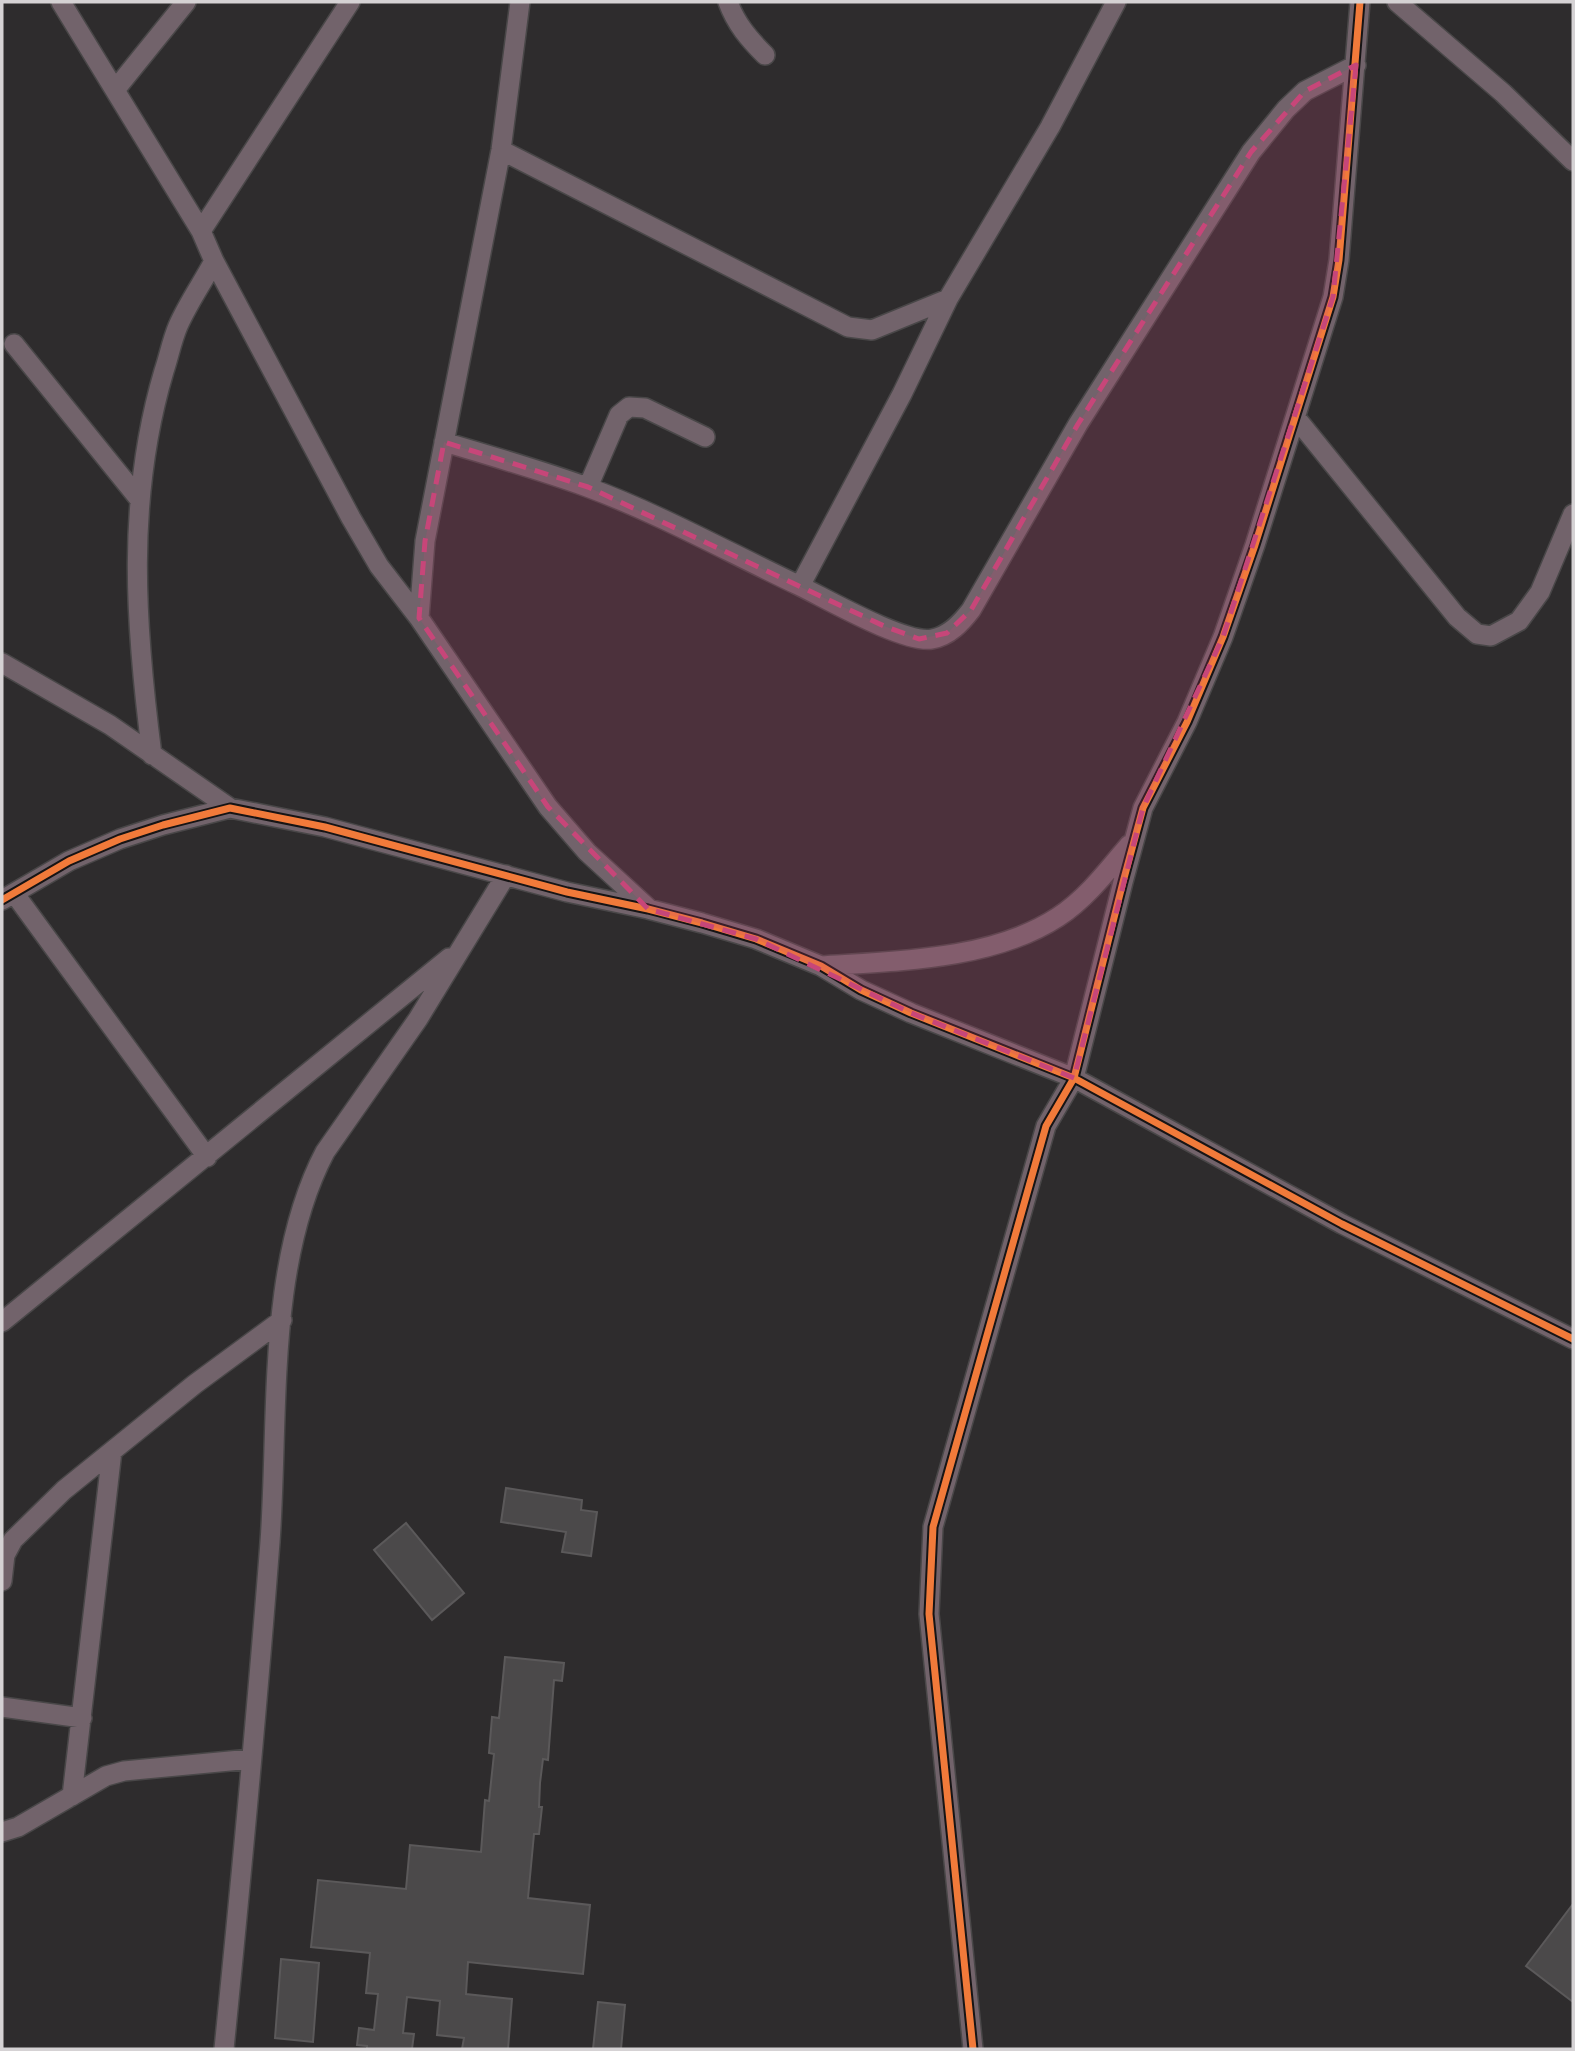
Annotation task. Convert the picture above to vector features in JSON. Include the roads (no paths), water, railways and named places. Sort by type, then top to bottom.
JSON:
[{"type":"street","points":[[61,2],[201,231],[214,261],[379,566],[419,618],[548,807],[587,852],[648,909]]},
{"type":"street","points":[[115,90],[186,2]]},
{"type":"street","points":[[201,231],[350,2]]},
{"type":"street","points":[[419,618],[425,541],[501,150],[520,2]]},
{"type":"street","points":[[728,2],[748,38],[765,55]]},
{"type":"street","points":[[800,586],[867,462],[948,299],[1051,127],[1116,2]]},
{"type":"street","points":[[973,2049],[929,1614],[933,1527],[1046,1126],[1074,1078],[1143,808],[1187,722],[1223,637],[1255,545],[1333,297],[1339,260],[1359,2]]},
{"type":"street","points":[[1397,2],[1503,93],[1573,161]]},
{"type":"street","points":[[444,442],[588,487],[664,520],[884,626],[919,639],[932,639],[947,633],[960,624],[971,611],[1078,424],[1251,152],[1305,92],[1356,65]]},
{"type":"street","points":[[501,150],[848,327],[872,330],[948,299]]},
{"type":"street","points":[[152,755],[140,666],[137,582],[141,478],[152,412],[178,326],[214,261]]},
{"type":"street","points":[[14,344],[140,500]]},
{"type":"street","points":[[588,487],[619,415],[629,407],[645,408],[705,437]]},
{"type":"street","points":[[1296,418],[1457,617],[1477,634],[1491,636],[1519,621],[1540,592],[1573,514]]},
{"type":"street","points":[[2,663],[110,725],[230,808],[325,827],[567,892],[648,909],[757,939],[821,965],[861,990],[911,1013],[1074,1078],[1342,1224],[1573,1339]]},
{"type":"street","points":[[207,1157],[8,897],[69,861],[120,839],[230,808]]},
{"type":"street","points":[[821,965],[900,961],[1019,938],[1060,916],[1101,879],[1134,839]]},
{"type":"street","points":[[224,2049],[274,1488],[277,1356],[300,1210],[325,1152],[418,1019],[506,875]]},
{"type":"street","points":[[2,1322],[461,949]]},
{"type":"street","points":[[2,1581],[5,1555],[13,1540],[64,1490],[195,1384],[282,1320]]},
{"type":"street","points":[[72,1796],[112,1451]]},
{"type":"street","points":[[2,1707],[82,1718]]},
{"type":"street","points":[[2,1832],[18,1827],[106,1776],[124,1771],[251,1759]]}]
